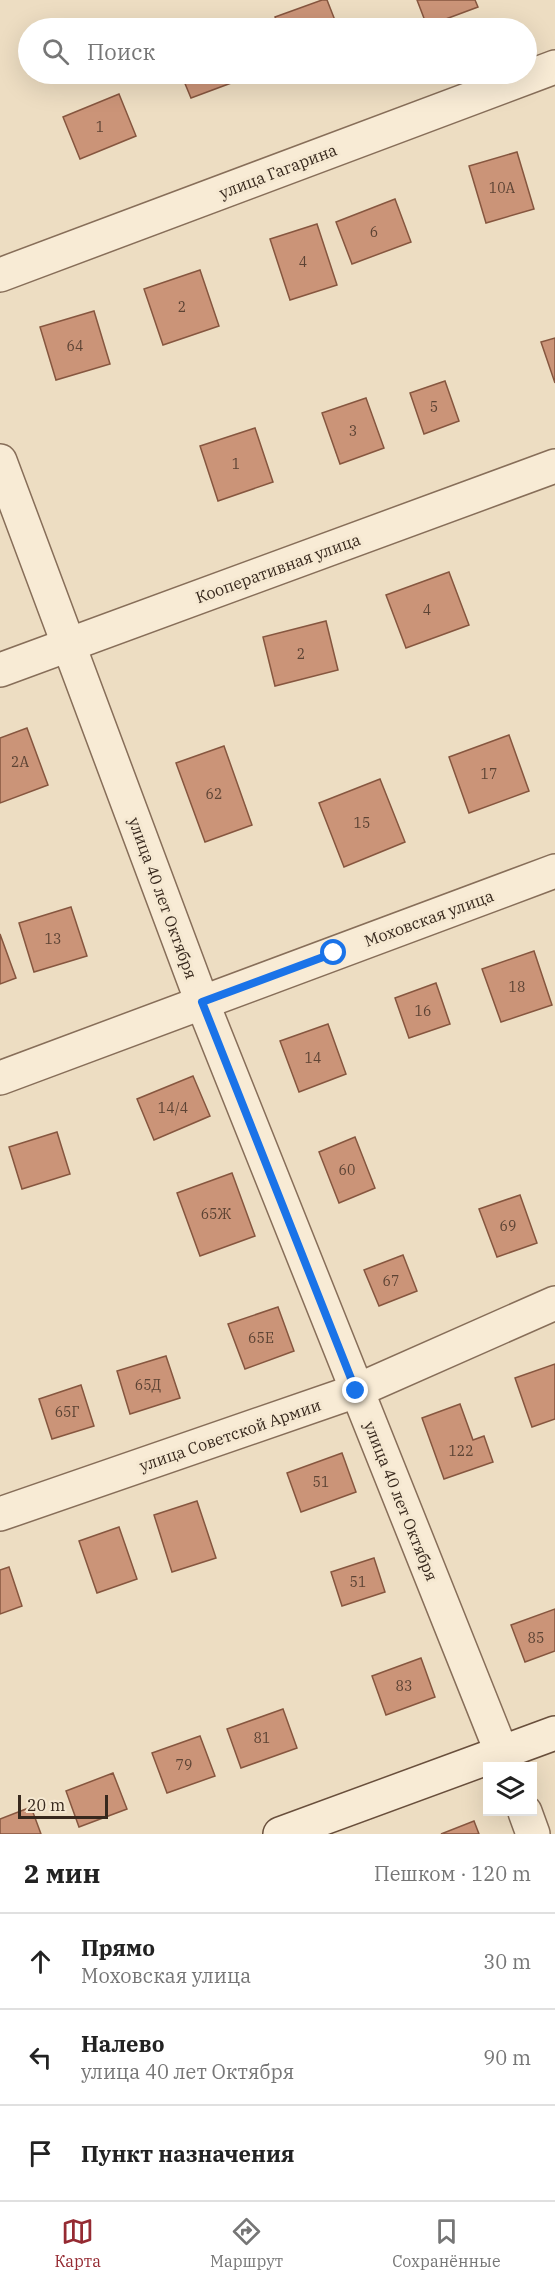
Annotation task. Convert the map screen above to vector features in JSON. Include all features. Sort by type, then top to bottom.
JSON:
[{"type":"street","name":"улица Гагарина","points":[[537,74],[555,67]]},
{"type":"street","name":"улица Гагарина","points":[[0,275],[510,84]]},
{"type":"street","name":"улица 40 лет Октября","points":[[0,461],[202,1002],[505,1760]]},
{"type":"street","name":"Кооперативная улица","points":[[0,670],[555,466]]},
{"type":"street","name":"Моховская улица","points":[[0,1078],[555,871]]},
{"type":"street","name":"улица Советской Армии","points":[[0,1514],[356,1391],[555,1303]]},
{"type":"street","points":[[280,1834],[505,1760],[555,1733]]},
{"type":"street","points":[[526,1816],[533,1834]]},
{"type":"building","points":[[327,0],[334,18],[275,18]]},
{"type":"building","points":[[417,0],[475,0],[478,7],[448,18],[424,18]]},
{"type":"building","points":[[185,84],[229,84],[191,98]]},
{"type":"building","points":[[119,94],[136,136],[80,159],[63,117]]},
{"type":"building","points":[[517,152],[534,209],[486,223],[469,166]]},
{"type":"building","points":[[395,199],[411,242],[352,264],[336,222]]},
{"type":"building","points":[[317,224],[337,285],[290,300],[270,239]]},
{"type":"building","points":[[200,270],[219,326],[163,345],[144,289]]},
{"type":"building","points":[[94,311],[110,364],[56,380],[40,327]]},
{"type":"building","points":[[555,338],[555,383],[541,342]]},
{"type":"building","points":[[445,381],[459,421],[424,434],[410,393]]},
{"type":"building","points":[[366,398],[384,448],[340,464],[322,413]]},
{"type":"building","points":[[255,428],[273,482],[218,501],[200,446]]},
{"type":"building","points":[[449,572],[469,625],[406,648],[386,595]]},
{"type":"building","points":[[326,621],[338,670],[275,686],[263,637]]},
{"type":"building","points":[[27,728],[48,785],[0,803],[0,738]]},
{"type":"building","points":[[509,735],[529,791],[469,813],[449,757]]},
{"type":"building","points":[[224,746],[252,825],[205,842],[176,763]]},
{"type":"building","points":[[380,779],[405,842],[344,867],[319,803]]},
{"type":"building","points":[[71,907],[87,956],[34,972],[19,923]]},
{"type":"building","points":[[0,934],[16,978],[0,984]]},
{"type":"building","points":[[534,951],[552,1005],[501,1022],[482,969]]},
{"type":"building","points":[[436,983],[450,1024],[409,1038],[395,998]]},
{"type":"building","points":[[328,1024],[346,1074],[299,1092],[280,1041]]},
{"type":"building","points":[[193,1076],[210,1116],[154,1140],[137,1099]]},
{"type":"building","points":[[57,1132],[70,1174],[22,1189],[9,1147]]},
{"type":"building","points":[[355,1137],[375,1188],[339,1203],[319,1152]]},
{"type":"building","points":[[232,1173],[255,1236],[200,1256],[177,1193]]},
{"type":"building","points":[[520,1195],[537,1243],[497,1257],[479,1209]]},
{"type":"building","points":[[403,1255],[417,1291],[379,1306],[364,1270]]},
{"type":"building","points":[[278,1307],[294,1351],[245,1369],[228,1324]]},
{"type":"building","points":[[166,1356],[180,1398],[130,1414],[117,1371]]},
{"type":"building","points":[[555,1364],[555,1419],[532,1427],[515,1378]]},
{"type":"building","points":[[81,1385],[94,1426],[52,1439],[39,1399]]},
{"type":"building","points":[[460,1404],[473,1440],[484,1436],[493,1462],[444,1479],[422,1418]]},
{"type":"building","points":[[342,1453],[356,1492],[301,1512],[287,1473]]},
{"type":"building","points":[[197,1501],[216,1558],[172,1572],[154,1515]]},
{"type":"building","points":[[119,1527],[137,1579],[97,1593],[79,1541]]},
{"type":"building","points":[[374,1558],[385,1592],[342,1606],[331,1572]]},
{"type":"building","points":[[9,1567],[22,1606],[0,1614],[0,1570]]},
{"type":"building","points":[[555,1609],[555,1651],[525,1662],[511,1625]]},
{"type":"building","points":[[421,1658],[435,1697],[386,1715],[372,1676]]},
{"type":"building","points":[[283,1709],[297,1748],[241,1768],[227,1729]]},
{"type":"building","points":[[200,1736],[215,1776],[167,1793],[152,1753]]},
{"type":"building","points":[[113,1773],[127,1809],[79,1827],[66,1791]]},
{"type":"building","points":[[31,1807],[41,1834],[0,1834],[0,1819]]},
{"type":"building","points":[[474,1821],[479,1834],[441,1834]]},
{"type":"route","points":[[334,953],[202,1002],[356,1391]]}]
